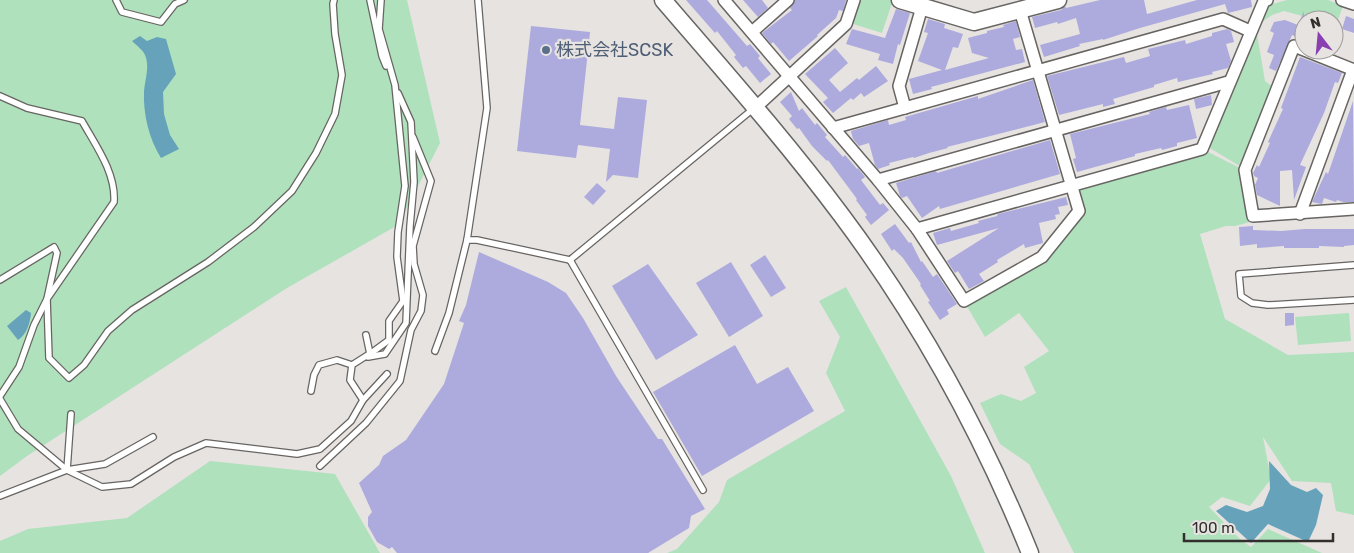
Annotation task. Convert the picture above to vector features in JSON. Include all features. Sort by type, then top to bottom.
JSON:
[{"type":"street","points":[[664,0],[755,108],[842,216],[888,282],[930,349],[995,472],[1030,553]]},
{"type":"street","points":[[724,0],[878,180],[917,229],[964,301],[1042,257],[1079,211],[1020,10]]},
{"type":"street","points":[[752,32],[788,0]]},
{"type":"street","points":[[755,108],[846,24],[854,0]]},
{"type":"street","points":[[900,0],[974,22],[1058,0]]},
{"type":"street","points":[[917,229],[1202,149],[1250,31],[1264,1],[1268,0]]},
{"type":"street","points":[[1342,0],[1354,4]]},
{"type":"street","points":[[905,108],[899,86],[922,6]]},
{"type":"street","points":[[833,128],[1223,19],[1250,31]]},
{"type":"street","points":[[1300,214],[1354,70],[1294,46],[1245,170],[1253,216],[1300,214],[1354,210]]},
{"type":"street","points":[[878,180],[1228,82]]},
{"type":"lane","points":[[116,0],[122,12],[161,22],[175,4],[184,0]]},
{"type":"lane","points":[[0,280],[54,246],[57,254],[47,299],[49,358],[69,378],[84,365],[108,331],[132,310],[208,262],[254,227],[292,191],[316,153],[336,114],[342,75],[335,34],[334,0]]},
{"type":"lane","points":[[367,356],[385,354],[406,323],[410,226],[414,182],[410,122],[382,56],[370,0]]},
{"type":"lane","points":[[311,391],[314,375],[319,365],[336,360],[352,365],[389,340],[390,321],[403,302],[397,257],[398,232],[405,186],[395,85],[379,29],[381,0]]},
{"type":"lane","points":[[435,351],[449,313],[467,240],[488,108],[478,0]]},
{"type":"lane","points":[[0,96],[27,108],[82,121],[106,165],[115,188],[114,202],[47,299],[34,325],[19,367],[0,397],[18,430],[67,470],[102,488],[131,484],[174,457],[206,443],[297,454],[320,449],[351,421],[363,400],[387,374]]},
{"type":"lane","points":[[570,260],[755,108]]},
{"type":"lane","points":[[320,466],[366,423],[400,381],[410,330],[421,311],[423,296],[414,264],[413,246],[431,181],[411,132]]},
{"type":"lane","points":[[467,240],[477,240],[570,260],[703,490]]},
{"type":"lane","points":[[1354,265],[1239,274],[1241,296],[1252,303],[1268,305],[1354,300]]},
{"type":"lane","points":[[366,335],[367,356]]},
{"type":"lane","points":[[352,365],[350,380],[363,400]]},
{"type":"lane","points":[[67,470],[71,414]]},
{"type":"lane","points":[[0,496],[67,470],[105,464],[153,437]]},
{"type":"green space","points":[[0,0],[407,0],[440,143],[398,225],[287,288],[27,456],[0,476]]},
{"type":"green space","points":[[855,0],[893,0],[882,33],[850,23]]},
{"type":"green space","points":[[1287,0],[1328,0],[1343,6],[1342,10],[1294,10],[1294,14],[1284,11],[1272,15],[1262,22],[1257,34],[1265,81],[1275,89],[1243,168],[1208,147],[1265,9],[1269,5]]},
{"type":"green space","points":[[1202,149],[1244,170],[1254,221],[1235,226],[1226,226],[1200,234],[1225,319],[1288,355],[1354,352],[1354,515],[1336,511],[1331,483],[1292,481],[1263,437],[1271,479],[1250,506],[1222,497],[1209,507],[1240,539],[1251,547],[1268,529],[1322,553],[1074,553],[1029,464],[1000,444],[980,403],[1001,394],[1021,401],[1036,393],[1024,367],[1049,351],[1019,313],[985,337],[965,303],[1044,258],[1081,212],[1073,187]]},
{"type":"green space","points":[[846,287],[951,476],[985,553],[667,553],[677,549],[719,502],[727,480],[845,411],[826,373],[840,337],[819,301]]},
{"type":"green space","points":[[1349,313],[1351,341],[1298,345],[1295,317]]},
{"type":"green space","points":[[210,461],[335,474],[380,553],[0,553],[0,541],[28,529],[127,518]]},
{"type":"water","points":[[140,36],[147,41],[157,37],[166,39],[176,74],[163,92],[164,114],[170,135],[179,149],[161,158],[150,135],[146,117],[144,91],[147,68],[146,59],[143,51],[132,41]]},
{"type":"water","points":[[26,310],[31,313],[29,324],[24,335],[18,340],[7,326]]},
{"type":"water","points":[[1269,461],[1291,485],[1307,492],[1316,488],[1323,495],[1316,525],[1308,542],[1268,524],[1251,543],[1216,511],[1226,505],[1247,512],[1263,506],[1270,489]]},
{"type":"building","points":[[686,0],[707,0],[747,46],[750,44],[771,74],[760,83],[746,66],[743,68],[734,57],[736,55],[717,31],[715,33]]},
{"type":"building","points":[[743,0],[762,0],[768,8],[758,17]]},
{"type":"building","points":[[795,0],[846,0],[843,11],[839,10],[836,18],[789,61],[773,42],[771,44],[762,33],[792,10],[790,8]]},
{"type":"building","points":[[1100,0],[1144,0],[1147,14],[1197,0],[1251,0],[1252,7],[1228,13],[1225,4],[1103,40],[1079,44],[1080,46],[1044,57],[1040,45],[1080,34],[1076,18],[1058,24],[1057,22],[1035,28],[1032,17],[1061,10],[1065,6],[1066,8]]},
{"type":"building","points":[[896,9],[910,13],[900,45],[898,44],[893,64],[878,60],[880,54],[846,44],[852,29],[885,38]]},
{"type":"building","points":[[1346,16],[1354,19],[1354,33],[1344,30]]},
{"type":"building","points":[[928,19],[945,24],[944,28],[963,34],[958,48],[953,47],[945,70],[989,58],[972,53],[968,38],[1004,27],[1003,25],[1016,21],[1020,37],[1013,39],[1016,50],[1022,49],[1025,62],[931,87],[932,89],[913,94],[909,79],[942,70],[918,61],[928,33],[924,32]]},
{"type":"building","points":[[1285,20],[1294,23],[1294,36],[1292,35],[1276,71],[1269,68],[1274,55],[1267,52],[1274,33],[1270,31],[1274,22]]},
{"type":"building","points":[[531,26],[590,32],[580,125],[614,129],[618,97],[647,100],[638,178],[613,175],[606,182],[610,149],[578,145],[576,158],[517,151]]},
{"type":"building","points":[[1227,29],[1231,31],[1234,42],[1226,44],[1231,61],[1228,68],[1212,72],[1213,74],[1178,82],[1177,78],[1154,85],[1154,87],[1113,99],[1115,104],[1103,107],[1103,104],[1059,115],[1047,76],[1124,57],[1126,63],[1150,56],[1148,49],[1185,40],[1186,44]]},
{"type":"building","points":[[835,48],[848,63],[829,80],[840,92],[876,66],[888,81],[864,97],[861,93],[853,100],[851,98],[833,113],[823,102],[828,98],[805,74]]},
{"type":"building","points":[[1299,60],[1308,60],[1342,73],[1338,83],[1335,82],[1324,113],[1300,165],[1306,167],[1294,200],[1292,170],[1280,171],[1280,206],[1257,195],[1255,185],[1258,178],[1253,173],[1257,165],[1259,167],[1270,143],[1268,142],[1283,109],[1281,108]]},
{"type":"building","points":[[1033,80],[1045,122],[947,147],[914,158],[889,163],[890,165],[878,169],[875,165],[869,143],[859,146],[853,139],[851,131],[888,120],[889,125],[906,120],[905,117],[978,96],[978,99]]},
{"type":"building","points":[[791,92],[799,111],[802,108],[815,125],[817,123],[827,135],[825,137],[843,157],[845,155],[858,168],[865,177],[861,180],[880,205],[883,203],[889,210],[871,225],[857,199],[828,160],[812,146],[799,128],[797,129],[789,119],[792,116],[780,102]]},
{"type":"building","points":[[1211,95],[1212,105],[1196,109],[1194,99]]},
{"type":"building","points":[[1353,101],[1354,202],[1337,200],[1336,202],[1324,198],[1322,204],[1312,202],[1326,172],[1328,174]]},
{"type":"building","points":[[1189,105],[1197,138],[1177,143],[1177,146],[1135,154],[1135,156],[1077,172],[1073,159],[1076,158],[1070,134],[1150,114],[1149,112],[1166,107],[1167,110]]},
{"type":"building","points":[[1050,140],[1060,174],[940,209],[939,206],[922,218],[907,196],[902,198],[900,196],[896,183]]},
{"type":"building","points":[[597,183],[606,191],[593,205],[584,197]]},
{"type":"building","points":[[1066,197],[1068,205],[1058,207],[1060,214],[1055,215],[1056,219],[1039,223],[1043,243],[1025,248],[1024,244],[997,260],[998,262],[979,274],[984,281],[969,289],[958,271],[955,273],[947,261],[999,228],[937,245],[933,233],[950,228],[951,231],[979,223],[978,221],[997,216],[998,214]]},
{"type":"building","points":[[895,224],[909,243],[911,242],[921,262],[933,277],[937,274],[957,304],[947,310],[949,314],[940,320],[928,302],[930,301],[921,284],[903,258],[894,249],[892,251],[881,234]]},
{"type":"building","points":[[1253,226],[1253,230],[1281,231],[1354,229],[1354,245],[1344,247],[1319,246],[1319,248],[1284,248],[1284,246],[1257,248],[1257,244],[1240,246],[1239,227]]},
{"type":"building","points":[[479,252],[548,282],[566,293],[583,318],[616,376],[658,439],[662,439],[705,509],[691,516],[689,528],[648,553],[397,553],[392,547],[389,549],[377,542],[368,526],[368,517],[372,512],[359,483],[379,465],[383,456],[406,440],[444,384],[464,323],[459,321],[466,305]]},
{"type":"building","points":[[765,255],[786,288],[771,297],[750,265]]},
{"type":"building","points":[[731,262],[763,316],[729,337],[696,283]]},
{"type":"building","points":[[648,264],[698,335],[656,360],[612,286]]},
{"type":"building","points":[[1285,313],[1294,313],[1294,325],[1285,326]]},
{"type":"building","points":[[735,345],[757,384],[788,367],[814,411],[702,476],[653,392]]},
{"type":"place","name":"株式会社SCSK","points":[[546,50]]}]
